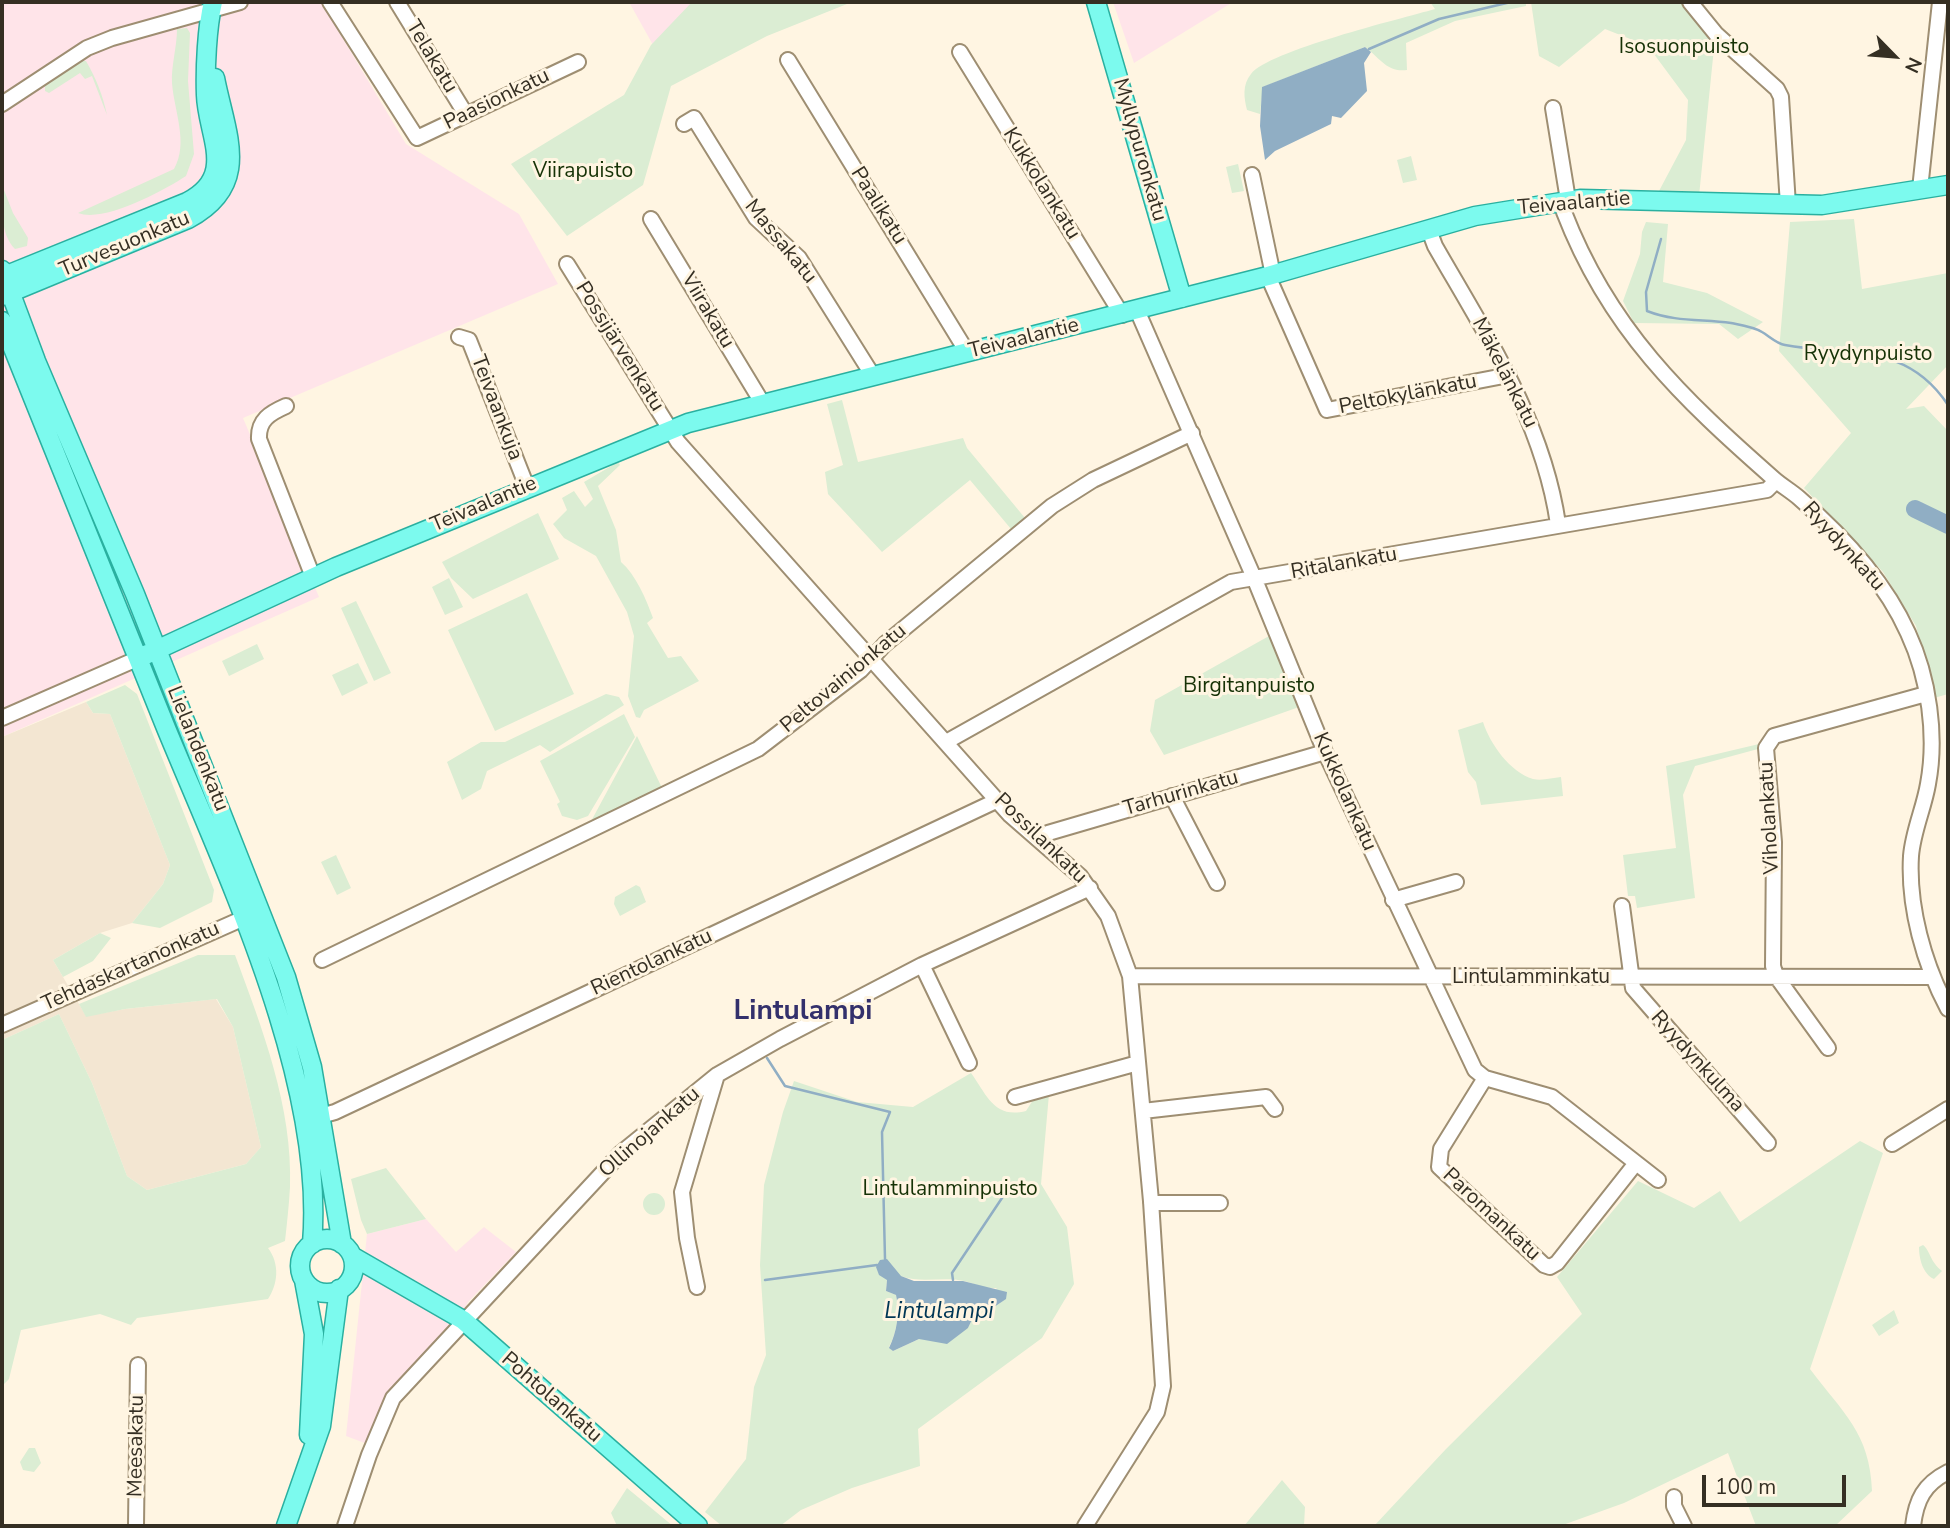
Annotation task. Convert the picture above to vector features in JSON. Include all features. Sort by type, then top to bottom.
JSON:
[{"type":"main road","name":"Myllypuronkatu","points":[[1096,2],[1182,298]]},
{"type":"main road","name":"Turvesuonkatu","points":[[3,274],[187,202],[205,190],[218,156],[206,98],[212,6]]},
{"type":"main road","name":"Turvesuonkatu","points":[[6,295],[188,219],[215,199],[228,176],[232,155],[209,58]]},
{"type":"main road","name":"Teivaalantie","points":[[139,658],[313,577],[670,430],[762,404],[1270,276],[1475,216],[1568,200],[1638,198],[1788,205],[1852,202],[1948,185]]},
{"type":"main road","name":"Lielahdenkatu","points":[[3,274],[6,295],[157,650],[261,911],[303,1031],[313,1119],[312,1244]]},
{"type":"main road","name":"Lielahdenkatu","points":[[2,321],[243,918],[313,1119],[347,1250]]},
{"type":"main road","points":[[286,1526],[306,1466],[325,1405],[343,1286],[353,1270],[347,1250],[328,1239],[312,1244],[300,1262],[314,1347],[306,1466]]},
{"type":"main road","name":"Pohtolankatu","points":[[347,1250],[396,1283],[463,1320],[698,1526]]},
{"type":"main road","name":"Pohtolankatu","points":[[343,1286],[376,1279],[396,1283]]},
{"type":"main road","points":[[304,1280],[323,1292],[343,1286]]},
{"type":"street","points":[[2,104],[89,47],[212,6],[240,2]]},
{"type":"street","name":"Paasionkatu","points":[[330,2],[417,138],[465,113],[578,62]]},
{"type":"street","name":"Telakatu","points":[[397,2],[465,113]]},
{"type":"street","points":[[1690,2],[1716,34],[1777,89],[1782,97],[1788,205]]},
{"type":"street","points":[[1920,189],[1940,2]]},
{"type":"street","name":"Kukkolankatu","points":[[960,52],[1129,312],[1192,433],[1325,752],[1429,977],[1475,1070],[1485,1078]]},
{"type":"street","name":"Paalikatu","points":[[788,60],[968,352]]},
{"type":"street","name":"Ryydynkatu","points":[[1553,108],[1568,200],[1564,212],[1593,276],[1626,331],[1677,390],[1820,518],[1882,588],[1909,634],[1926,694],[1932,738],[1931,766],[1914,836],[1912,885],[1915,911],[1932,976],[1948,1009]]},
{"type":"street","name":"Massakatu","points":[[684,124],[694,118],[756,218],[799,258],[873,376]]},
{"type":"street","points":[[1252,175],[1270,276]]},
{"type":"street","name":"Viirakatu","points":[[651,219],[762,404]]},
{"type":"street","name":"Mäkelänkatu","points":[[1429,230],[1435,246],[1509,375],[1540,444],[1553,490],[1558,524]]},
{"type":"street","name":"Possijärvenkatu","points":[[567,264],[670,430]]},
{"type":"street","name":"Peltokylänkatu","points":[[1270,276],[1327,410],[1509,375]]},
{"type":"street","name":"Teivaankuja","points":[[458,337],[469,340],[527,487]]},
{"type":"street","points":[[286,406],[265,418],[260,425],[259,439],[313,577]]},
{"type":"street","name":"Possilankatu","points":[[670,430],[1021,827],[1090,887],[1116,930],[1130,976],[1151,1203],[1162,1401],[1085,1526]]},
{"type":"street","name":"Peltovainionkatu","points":[[322,960],[758,749],[861,670],[872,657],[1052,506],[1093,480],[1192,433]]},
{"type":"street","name":"Ritalankatu","points":[[946,742],[1231,582],[1768,490],[1776,481]]},
{"type":"street","points":[[2,718],[139,658]]},
{"type":"street","name":"Viholankatu","points":[[1776,976],[1773,966],[1774,854],[1768,743],[1779,734],[1926,694]]},
{"type":"street","name":"Tarhurinkatu","points":[[1040,841],[1048,833],[1325,752]]},
{"type":"street","points":[[1172,796],[1217,883]]},
{"type":"street","name":"Rientolankatu","points":[[313,1119],[351,1105],[998,800]]},
{"type":"street","points":[[1393,900],[1456,882]]},
{"type":"street","name":"Ollinojankatu","points":[[345,1526],[369,1455],[393,1398],[621,1153],[717,1076],[922,965],[1090,887]]},
{"type":"street","points":[[1622,906],[1630,978]]},
{"type":"street","name":"Tehdaskartanonkatu","points":[[2,1025],[261,911]]},
{"type":"street","points":[[922,965],[969,1063]]},
{"type":"street","name":"Lintulamminkatu","points":[[1130,976],[1932,976]]},
{"type":"street","points":[[1776,976],[1828,1048]]},
{"type":"street","name":"Ryydynkulma","points":[[1630,978],[1636,992],[1768,1143]]},
{"type":"street","points":[[1015,1097],[1138,1063]]},
{"type":"street","points":[[697,1287],[687,1238],[682,1192],[717,1076]]},
{"type":"street","points":[[1485,1078],[1552,1097],[1658,1180]]},
{"type":"street","name":"Paromankatu","points":[[1485,1078],[1441,1149],[1439,1167],[1544,1265],[1550,1267],[1560,1259],[1636,1163]]},
{"type":"street","points":[[1143,1111],[1266,1097],[1275,1109]]},
{"type":"street","points":[[1892,1144],[1948,1108]]},
{"type":"street","points":[[1151,1203],[1220,1203]]},
{"type":"street","name":"Meesakatu","points":[[136,1526],[138,1365]]},
{"type":"street","points":[[1913,1526],[1920,1496],[1927,1486],[1948,1472]]},
{"type":"street","points":[[1674,1497],[1674,1506],[1684,1526]]},
{"type":"shaded area","points":[[2,2],[321,2],[406,144],[519,214],[558,284],[243,418],[319,597],[2,737]]},
{"type":"shaded area","points":[[629,2],[704,2],[653,45]]},
{"type":"shaded area","points":[[1113,2],[1233,2],[1134,63]]},
{"type":"shaded area","points":[[86,702],[93,713],[110,714],[170,865],[163,884],[132,923],[100,933],[53,960],[86,1016],[216,999],[233,1027],[261,1147],[246,1164],[147,1190],[127,1176],[92,1083],[59,1014],[2,1040],[2,737]]},
{"type":"shaded area","points":[[426,1219],[456,1252],[484,1227],[516,1252],[469,1301],[448,1332],[403,1383],[370,1445],[346,1436],[367,1234]]},
{"type":"green space","name":"Viirapuisto","points":[[692,2],[852,2],[767,36],[671,86],[643,185],[567,236],[511,164],[624,95],[651,45]]},
{"type":"green space","points":[[1430,2],[1526,2],[1526,6],[1455,21],[1406,43],[1407,70],[1389,67],[1365,47],[1263,87],[1260,114],[1247,110],[1246,83],[1251,74],[1262,65],[1307,46],[1435,9]]},
{"type":"green space","name":"Isosuonpuisto","points":[[1531,2],[1682,2],[1715,38],[1699,196],[1659,191],[1686,140],[1688,100],[1648,46],[1605,29],[1559,67],[1539,56]]},
{"type":"green space","points":[[187,28],[190,33],[188,81],[194,154],[186,176],[149,197],[118,210],[103,214],[78,213],[174,169],[180,138],[172,70],[177,29]]},
{"type":"green space","points":[[81,61],[86,61],[93,74],[107,115],[92,76],[85,79],[80,73],[49,93],[45,91],[45,86]]},
{"type":"green space","points":[[1411,156],[1417,180],[1403,183],[1397,160]]},
{"type":"green space","points":[[1238,164],[1244,191],[1232,193],[1226,167]]},
{"type":"green space","points":[[2,185],[13,213],[28,238],[27,246],[15,249],[7,236],[3,219]]},
{"type":"green space","name":"Ryydynpuisto","points":[[1854,219],[1862,289],[1948,273],[1948,365],[1906,409],[1924,406],[1948,431],[1948,694],[1934,698],[1916,626],[1883,572],[1804,488],[1851,433],[1779,351],[1790,222]]},
{"type":"green space","points":[[1646,222],[1668,224],[1663,282],[1707,293],[1763,322],[1738,339],[1719,324],[1634,323],[1623,301],[1640,254]]},
{"type":"green space","points":[[842,400],[858,462],[963,438],[967,448],[1025,518],[1011,529],[970,480],[882,552],[828,494],[825,472],[843,465],[827,404]]},
{"type":"green space","points":[[618,462],[620,465],[598,486],[616,530],[621,562],[644,595],[653,618],[647,623],[668,658],[681,656],[699,681],[644,710],[640,718],[636,717],[628,696],[634,636],[627,612],[596,556],[564,538],[553,524],[567,510],[562,498],[574,491],[585,507],[593,499],[584,482]]},
{"type":"green space","points":[[538,513],[559,559],[473,599],[451,578],[442,562]]},
{"type":"green space","points":[[449,578],[463,607],[445,615],[432,587]]},
{"type":"green space","points":[[527,593],[574,694],[495,731],[448,630]]},
{"type":"green space","points":[[356,601],[391,673],[374,681],[341,608]]},
{"type":"green space","name":"Birgitanpuisto","points":[[1269,636],[1299,707],[1164,755],[1150,731],[1155,700]]},
{"type":"green space","points":[[257,644],[264,659],[229,676],[222,661]]},
{"type":"green space","points":[[358,663],[368,683],[342,696],[332,675]]},
{"type":"green space","points":[[125,685],[137,694],[214,890],[212,902],[160,928],[132,923],[163,884],[170,865],[110,714],[93,713],[86,702]]},
{"type":"green space","points":[[606,694],[619,697],[624,705],[550,752],[540,745],[487,771],[481,789],[462,800],[447,762],[481,742],[505,742]]},
{"type":"green space","points":[[624,714],[635,737],[588,816],[577,820],[562,816],[557,804],[560,802],[540,761]]},
{"type":"green space","points":[[1483,722],[1496,748],[1509,764],[1533,779],[1561,777],[1563,796],[1481,805],[1476,782],[1468,772],[1458,730]]},
{"type":"green space","points":[[637,736],[663,790],[589,825]]},
{"type":"green space","points":[[1759,744],[1758,749],[1695,766],[1683,795],[1695,898],[1637,908],[1635,896],[1628,896],[1623,855],[1676,848],[1666,766]]},
{"type":"green space","points":[[336,855],[351,888],[337,895],[321,862]]},
{"type":"green space","points":[[636,885],[640,887],[646,902],[620,916],[614,904],[615,897]]},
{"type":"green space","points":[[100,933],[111,938],[93,961],[63,977],[53,960]]},
{"type":"green space","points":[[198,955],[235,955],[265,1039],[281,1098],[290,1157],[290,1187],[285,1241],[268,1248],[276,1267],[276,1280],[271,1293],[268,1299],[137,1318],[131,1325],[100,1314],[21,1330],[9,1379],[2,1386],[2,1040],[59,1014],[92,1083],[127,1176],[147,1190],[246,1164],[261,1147],[233,1027],[217,999],[125,1009],[86,1017],[79,1004]]},
{"type":"green space","name":"Lintulamminpuisto","points":[[971,1073],[987,1097],[1006,1112],[1026,1111],[1033,1100],[1049,1094],[1041,1184],[1067,1227],[1074,1284],[1042,1338],[918,1429],[920,1466],[852,1488],[801,1510],[780,1526],[722,1526],[705,1512],[746,1459],[754,1387],[766,1355],[760,1265],[764,1185],[794,1081],[857,1102],[913,1107]],"holes":[[[901,1276],[956,1280],[997,1288],[979,1305],[968,1328],[919,1339],[893,1351],[889,1347],[894,1335],[898,1308],[896,1295],[886,1291],[887,1280]]]},
{"type":"green space","points":[[1860,1141],[1883,1153],[1810,1369],[1853,1425],[1866,1454],[1870,1471],[1872,1491],[1835,1526],[1756,1526],[1728,1453],[1624,1503],[1560,1526],[1374,1526],[1446,1449],[1582,1314],[1557,1277],[1638,1181],[1694,1208],[1720,1191],[1740,1222]]},
{"type":"green space","points":[[386,1168],[426,1219],[367,1234],[351,1179]]},
{"type":"green space","points":[[654,1193],[662,1196],[665,1204],[662,1212],[654,1215],[646,1212],[643,1204],[646,1196]]},
{"type":"green space","points":[[1923,1245],[1942,1271],[1934,1279],[1924,1270],[1921,1261],[1919,1247]]},
{"type":"green space","points":[[1894,1310],[1899,1323],[1879,1336],[1872,1325]]},
{"type":"green space","points":[[29,1448],[35,1448],[41,1463],[34,1472],[23,1470],[20,1462]]},
{"type":"green space","points":[[1282,1480],[1305,1507],[1304,1526],[1244,1526]]},
{"type":"green space","points":[[627,1488],[673,1526],[617,1526],[611,1513]]},
{"type":"water","points":[[1365,47],[1371,52],[1364,63],[1367,91],[1341,118],[1332,116],[1331,124],[1275,151],[1265,160],[1260,126],[1262,87]]},
{"type":"water","name":"Lintulampi","points":[[887,1259],[901,1276],[914,1281],[963,1281],[1007,1292],[1006,1299],[991,1309],[983,1303],[979,1305],[968,1328],[947,1344],[919,1339],[893,1351],[889,1348],[897,1322],[896,1295],[886,1291],[887,1280],[879,1275],[876,1267],[880,1260]]},
{"type":"waterway","points":[[1369,49],[1439,19],[1511,2]]},
{"type":"waterway","points":[[1661,239],[1646,292],[1647,311],[1678,319],[1747,326],[1785,345],[1876,356],[1895,361],[1932,385],[1948,405]]},
{"type":"waterway","points":[[1915,509],[1948,525]]},
{"type":"waterway","points":[[767,1058],[785,1086],[890,1112],[882,1132],[885,1259]]},
{"type":"waterway","points":[[953,1280],[952,1273],[1010,1186]]},
{"type":"waterway","points":[[765,1280],[877,1265]]},
{"type":"district","name":"Lintulampi","points":[[803,1012]]}]
